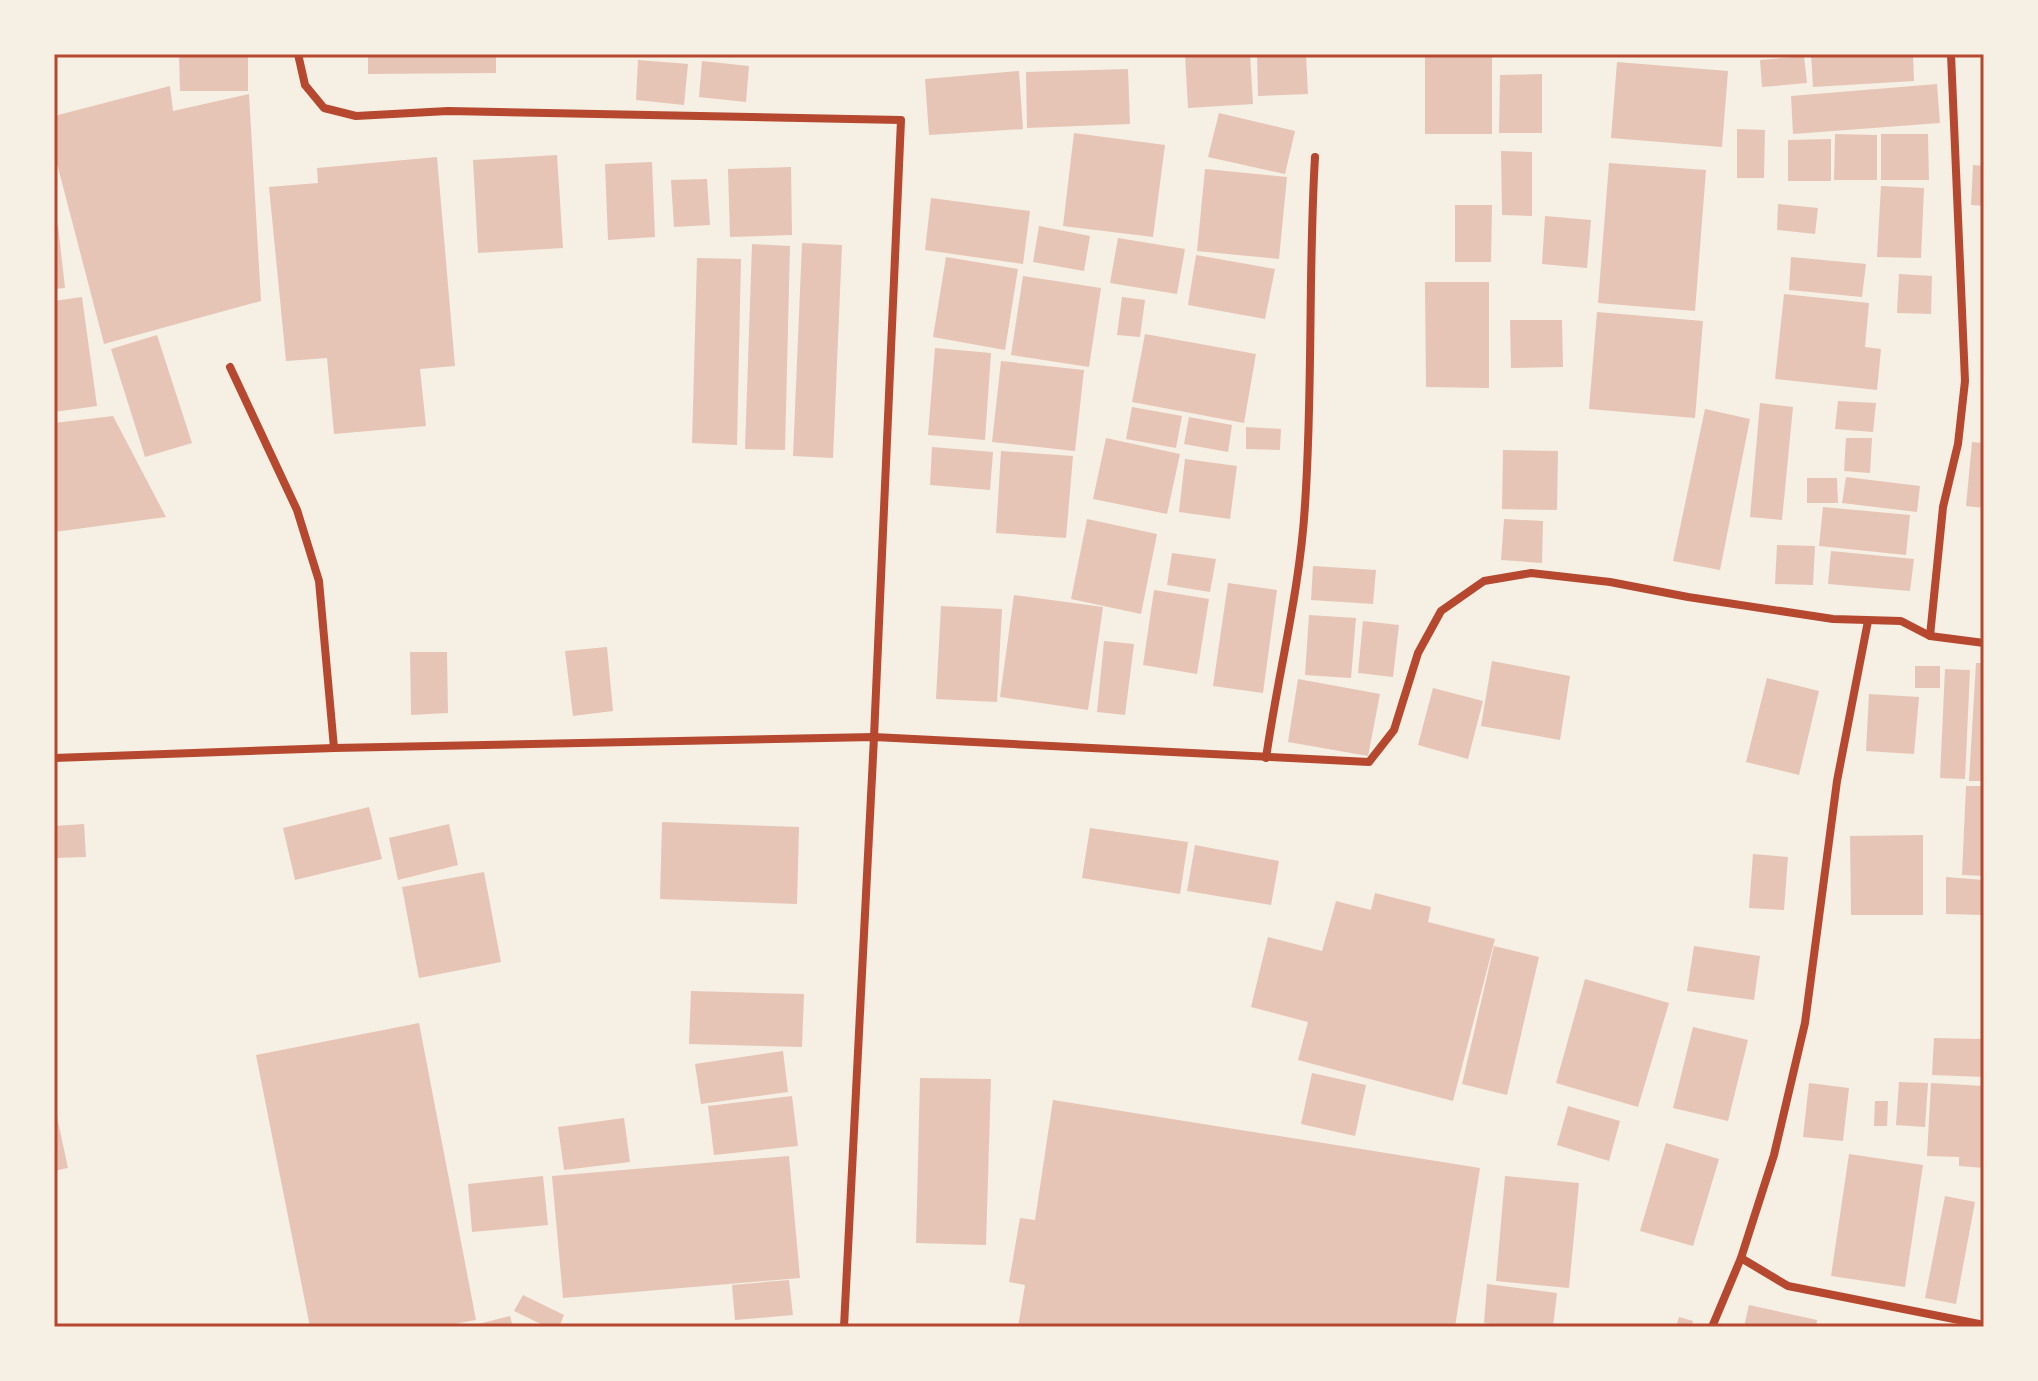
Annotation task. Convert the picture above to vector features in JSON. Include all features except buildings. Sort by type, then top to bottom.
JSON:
[{"type":"street","points":[[298,54],[305,85],[324,108],[356,116],[448,111],[901,120],[844,1327]]},
{"type":"street","points":[[1930,636],[1943,507],[1958,444],[1965,381],[1951,54]]},
{"type":"street","points":[[1266,758],[1280,685],[1305,506],[1315,157]]},
{"type":"street","points":[[230,367],[297,510],[319,581],[334,748]]},
{"type":"street","points":[[54,758],[334,748],[874,737],[1369,762],[1394,730],[1418,653],[1441,611],[1484,581],[1531,573],[1610,582],[1818,617],[1901,621],[1930,636],[1984,643]]},
{"type":"street","points":[[1712,1327],[1741,1258],[1774,1155],[1805,1023],[1837,781],[1868,621]]},
{"type":"street","points":[[1741,1258],[1788,1286],[1984,1325]]}]
